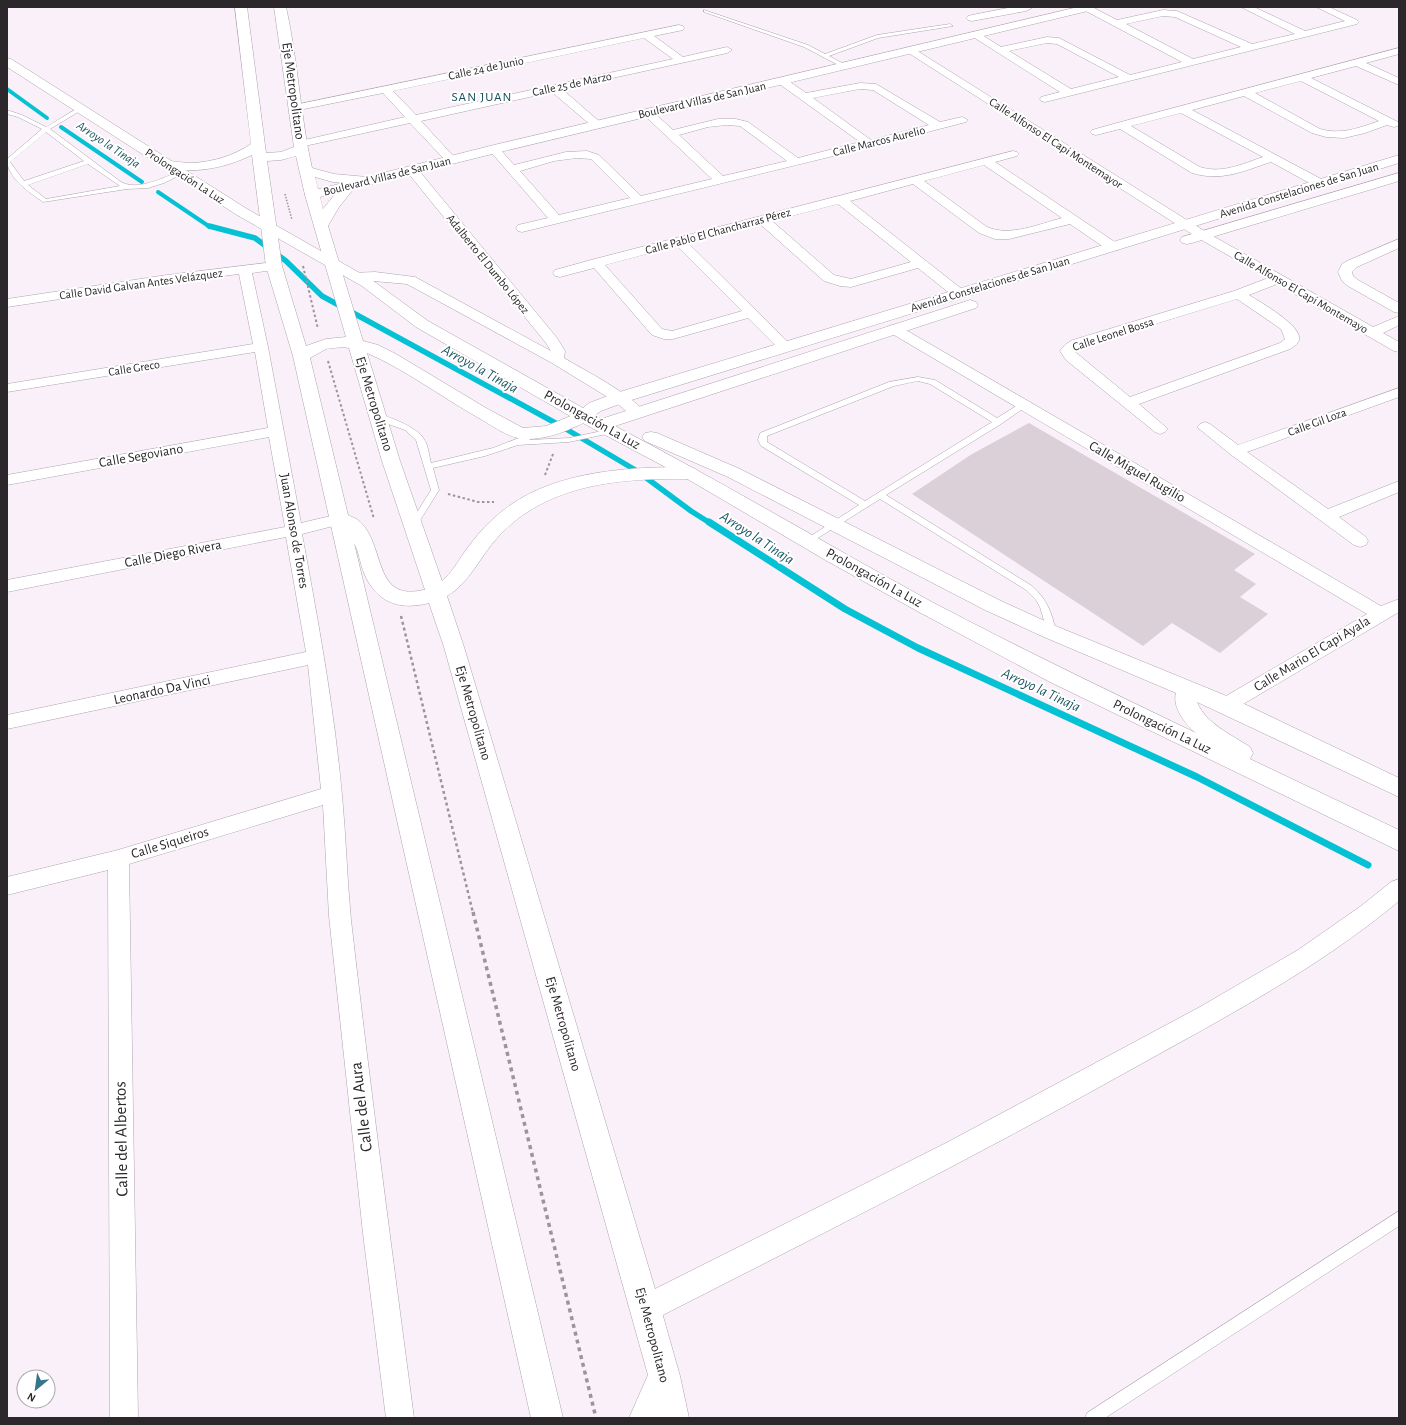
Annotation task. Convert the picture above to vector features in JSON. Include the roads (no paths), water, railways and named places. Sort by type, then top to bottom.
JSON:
[{"type":"main road","points":[[241,7],[271,246],[301,356],[549,1415]]},
{"type":"main road","name":"Eje Metropolitano","points":[[280,7],[285,28],[294,108],[312,195],[377,417],[454,647],[645,1309],[664,1376],[673,1418]]},
{"type":"main road","points":[[941,42],[939,37],[940,33],[979,12],[979,7]]},
{"type":"main road","points":[[961,22],[1031,7]]},
{"type":"main road","points":[[975,34],[977,31],[1020,18],[1045,7],[1068,12]]},
{"type":"main road","name":"Boulevard Villas de San Juan","points":[[312,195],[494,149],[1089,8]]},
{"type":"main road","name":"Prolongación La Luz","points":[[7,62],[242,212],[271,246],[331,263],[362,280],[410,300],[597,422],[926,607],[1058,676],[1399,841]]},
{"type":"main road","points":[[168,165],[181,167],[210,165],[258,151],[280,157],[289,155],[301,147]]},
{"type":"main road","name":"Avenida Constelaciones de San Juan","points":[[597,422],[619,398],[1399,159]]},
{"type":"main road","points":[[306,170],[333,178],[367,181]]},
{"type":"main road","name":"Avenida Constelaciones de San Juan","points":[[1172,244],[1399,177]]},
{"type":"main road","points":[[321,226],[333,205],[349,186]]},
{"type":"main road","name":"Avenida Constelaciones de San Juan","points":[[597,422],[636,412],[1026,288]]},
{"type":"main road","points":[[301,356],[309,350],[323,345],[344,342],[354,338],[378,350],[520,433],[547,436],[597,422]]},
{"type":"main road","points":[[656,405],[656,419],[659,424],[734,473]]},
{"type":"main road","name":"Prolongación La Luz","points":[[597,422],[662,442],[734,473],[992,605],[1051,632],[1226,705],[1399,788]]},
{"type":"main road","points":[[339,519],[348,521],[354,526],[364,541],[377,583],[386,592],[399,598],[419,598],[436,594],[453,582],[481,543],[498,526],[520,507],[546,494],[574,484],[619,476],[660,472],[690,473]]},
{"type":"main road","points":[[1188,689],[1185,700],[1188,710],[1197,721],[1210,732],[1307,797]]},
{"type":"main road","points":[[646,1418],[664,1376]]},
{"type":"street","points":[[1246,7],[1302,34]]},
{"type":"street","points":[[1046,99],[1249,47],[1354,22],[1321,7]]},
{"type":"street","points":[[1089,8],[1192,62]]},
{"type":"street","points":[[1117,23],[1164,13],[1177,14],[1249,47]]},
{"type":"street","name":"Calle 24 de Junio","points":[[294,108],[679,28]]},
{"type":"street","points":[[975,34],[1069,93]]},
{"type":"street","points":[[646,35],[681,60]]},
{"type":"street","points":[[1001,50],[1047,40],[1059,41],[1128,78]]},
{"type":"street","name":"Calle 25 de Marzo","points":[[301,147],[412,119],[727,50]]},
{"type":"street","name":"Calle Alfonso El Capi Montemayor","points":[[911,50],[1202,235]]},
{"type":"street","points":[[1096,132],[1247,93],[1399,51]]},
{"type":"street","points":[[1358,63],[1399,82]]},
{"type":"street","points":[[1302,77],[1399,127]]},
{"type":"street","points":[[782,81],[870,144]]},
{"type":"street","points":[[804,97],[860,86],[876,87],[939,126]]},
{"type":"street","points":[[554,88],[597,125]]},
{"type":"street","points":[[385,89],[451,160]]},
{"type":"street","points":[[1247,93],[1316,131],[1327,135],[1344,136],[1388,121]]},
{"type":"street","points":[[1182,109],[1319,183]]},
{"type":"street","points":[[648,112],[720,180]]},
{"type":"street","name":"Calle Marcos Aurelio","points":[[522,228],[870,144],[962,120]]},
{"type":"street","points":[[671,134],[725,121],[738,122],[744,124],[796,162]]},
{"type":"street","points":[[1121,125],[1196,170],[1210,174],[1224,173],[1272,158]]},
{"type":"street","points":[[494,149],[556,219]]},
{"type":"street","name":"Calle Pablo El Chancharras Pérez","points":[[560,273],[1013,154]]},
{"type":"street","points":[[512,170],[572,155],[590,155],[595,157],[638,200]]},
{"type":"street","points":[[985,162],[1113,247]]},
{"type":"street","name":"Adalberto El Dumbo López","points":[[412,170],[552,341],[558,350],[557,360]]},
{"type":"street","points":[[915,180],[983,230],[995,235],[1009,235],[1073,219]]},
{"type":"street","points":[[840,199],[958,293]]},
{"type":"street","points":[[763,220],[829,278],[840,282],[851,283],[921,263]]},
{"type":"street","name":"Calle Alfonso El Capi Montemayo","points":[[1202,235],[1399,348]]},
{"type":"street","points":[[680,242],[785,347]]},
{"type":"street","points":[[1399,242],[1352,264],[1347,267],[1345,272],[1347,278],[1353,283],[1399,309]]},
{"type":"street","name":"Calle David Galvan Antes Velázquez","points":[[7,303],[245,269],[271,246]]},
{"type":"street","points":[[596,264],[657,332],[664,335],[673,335],[751,313]]},
{"type":"street","name":"Juan Alonso de Torres","points":[[245,269],[261,347],[316,658],[332,794]]},
{"type":"street","points":[[362,280],[375,276],[410,280],[557,360],[619,398],[636,412]]},
{"type":"street","name":"Calle Leonel Bossa","points":[[1160,429],[1129,402],[1071,357],[1067,351],[1068,348],[1078,343],[1239,294],[1278,279]]},
{"type":"street","points":[[1129,402],[1285,346],[1292,340],[1292,336],[1287,327],[1239,294]]},
{"type":"street","points":[[498,328],[532,317]]},
{"type":"street","points":[[1372,333],[1399,320]]},
{"type":"street","name":"Calle Miguel Rugilio","points":[[894,329],[1381,614]]},
{"type":"street","name":"Calle Greco","points":[[7,388],[261,347]]},
{"type":"street","name":"Calle Gil Loza","points":[[1235,451],[1399,392]]},
{"type":"street","points":[[1205,427],[1235,451],[1360,541]]},
{"type":"street","name":"Calle Segoviano","points":[[7,480],[275,431]]},
{"type":"street","points":[[1327,516],[1399,486]]},
{"type":"street","name":"Calle Diego Rivera","points":[[7,586],[294,530],[339,519]]},
{"type":"street","name":"Calle Mario El Capi Ayala","points":[[1226,705],[1381,614],[1399,605]]},
{"type":"street","name":"Leonardo Da Vinci","points":[[7,722],[316,658]]},
{"type":"street","name":"Calle Siqueiros","points":[[7,886],[118,859],[332,794]]},
{"type":"street","name":"Calle del Aura","points":[[332,794],[340,916],[376,1233],[400,1418]]},
{"type":"street","name":"Calle del Albertos","points":[[118,859],[124,1418]]},
{"type":"street","points":[[645,1309],[823,1220],[974,1141],[1100,1074],[1258,986],[1331,940],[1399,888]]},
{"type":"lane","points":[[706,11],[806,46],[844,66]]},
{"type":"lane","points":[[825,56],[877,37],[961,22]]},
{"type":"lane","points":[[80,109],[46,129],[7,162],[23,184],[45,201],[127,187],[142,187],[181,174]]},
{"type":"lane","points":[[7,112],[17,115],[46,129],[87,162],[127,187]]},
{"type":"lane","points":[[23,184],[87,162]]},
{"type":"lane","points":[[865,505],[764,444],[762,440],[763,435],[785,425],[892,384],[918,379],[932,382],[998,422]]},
{"type":"lane","points":[[807,541],[1024,406]]},
{"type":"lane","points":[[377,417],[408,428],[420,439],[435,490],[413,525]]},
{"type":"lane","points":[[428,466],[453,461],[547,436],[569,440],[597,422]]},
{"type":"lane","points":[[517,444],[547,436]]},
{"type":"lane","points":[[880,495],[1039,596],[1047,610],[1051,632]]},
{"type":"lane","points":[[1092,1418],[1399,1218]]},
{"type":"waterway","name":"Arroyo la Tinaja","points":[[7,89],[47,118]]},
{"type":"waterway","name":"Arroyo la Tinaja","points":[[61,127],[142,182]]},
{"type":"waterway","name":"Arroyo la Tinaja","points":[[158,192],[210,227]]},
{"type":"waterway","name":"Arroyo la Tinaja","points":[[209,226],[255,238],[286,261],[322,296],[561,426],[637,471],[691,511],[710,523]]},
{"type":"waterway","name":"Arroyo la Tinaja","points":[[709,522],[845,609],[918,648],[1197,777],[1368,865]]},
{"type":"district","name":"SAN JUAN","points":[[482,97]]}]
